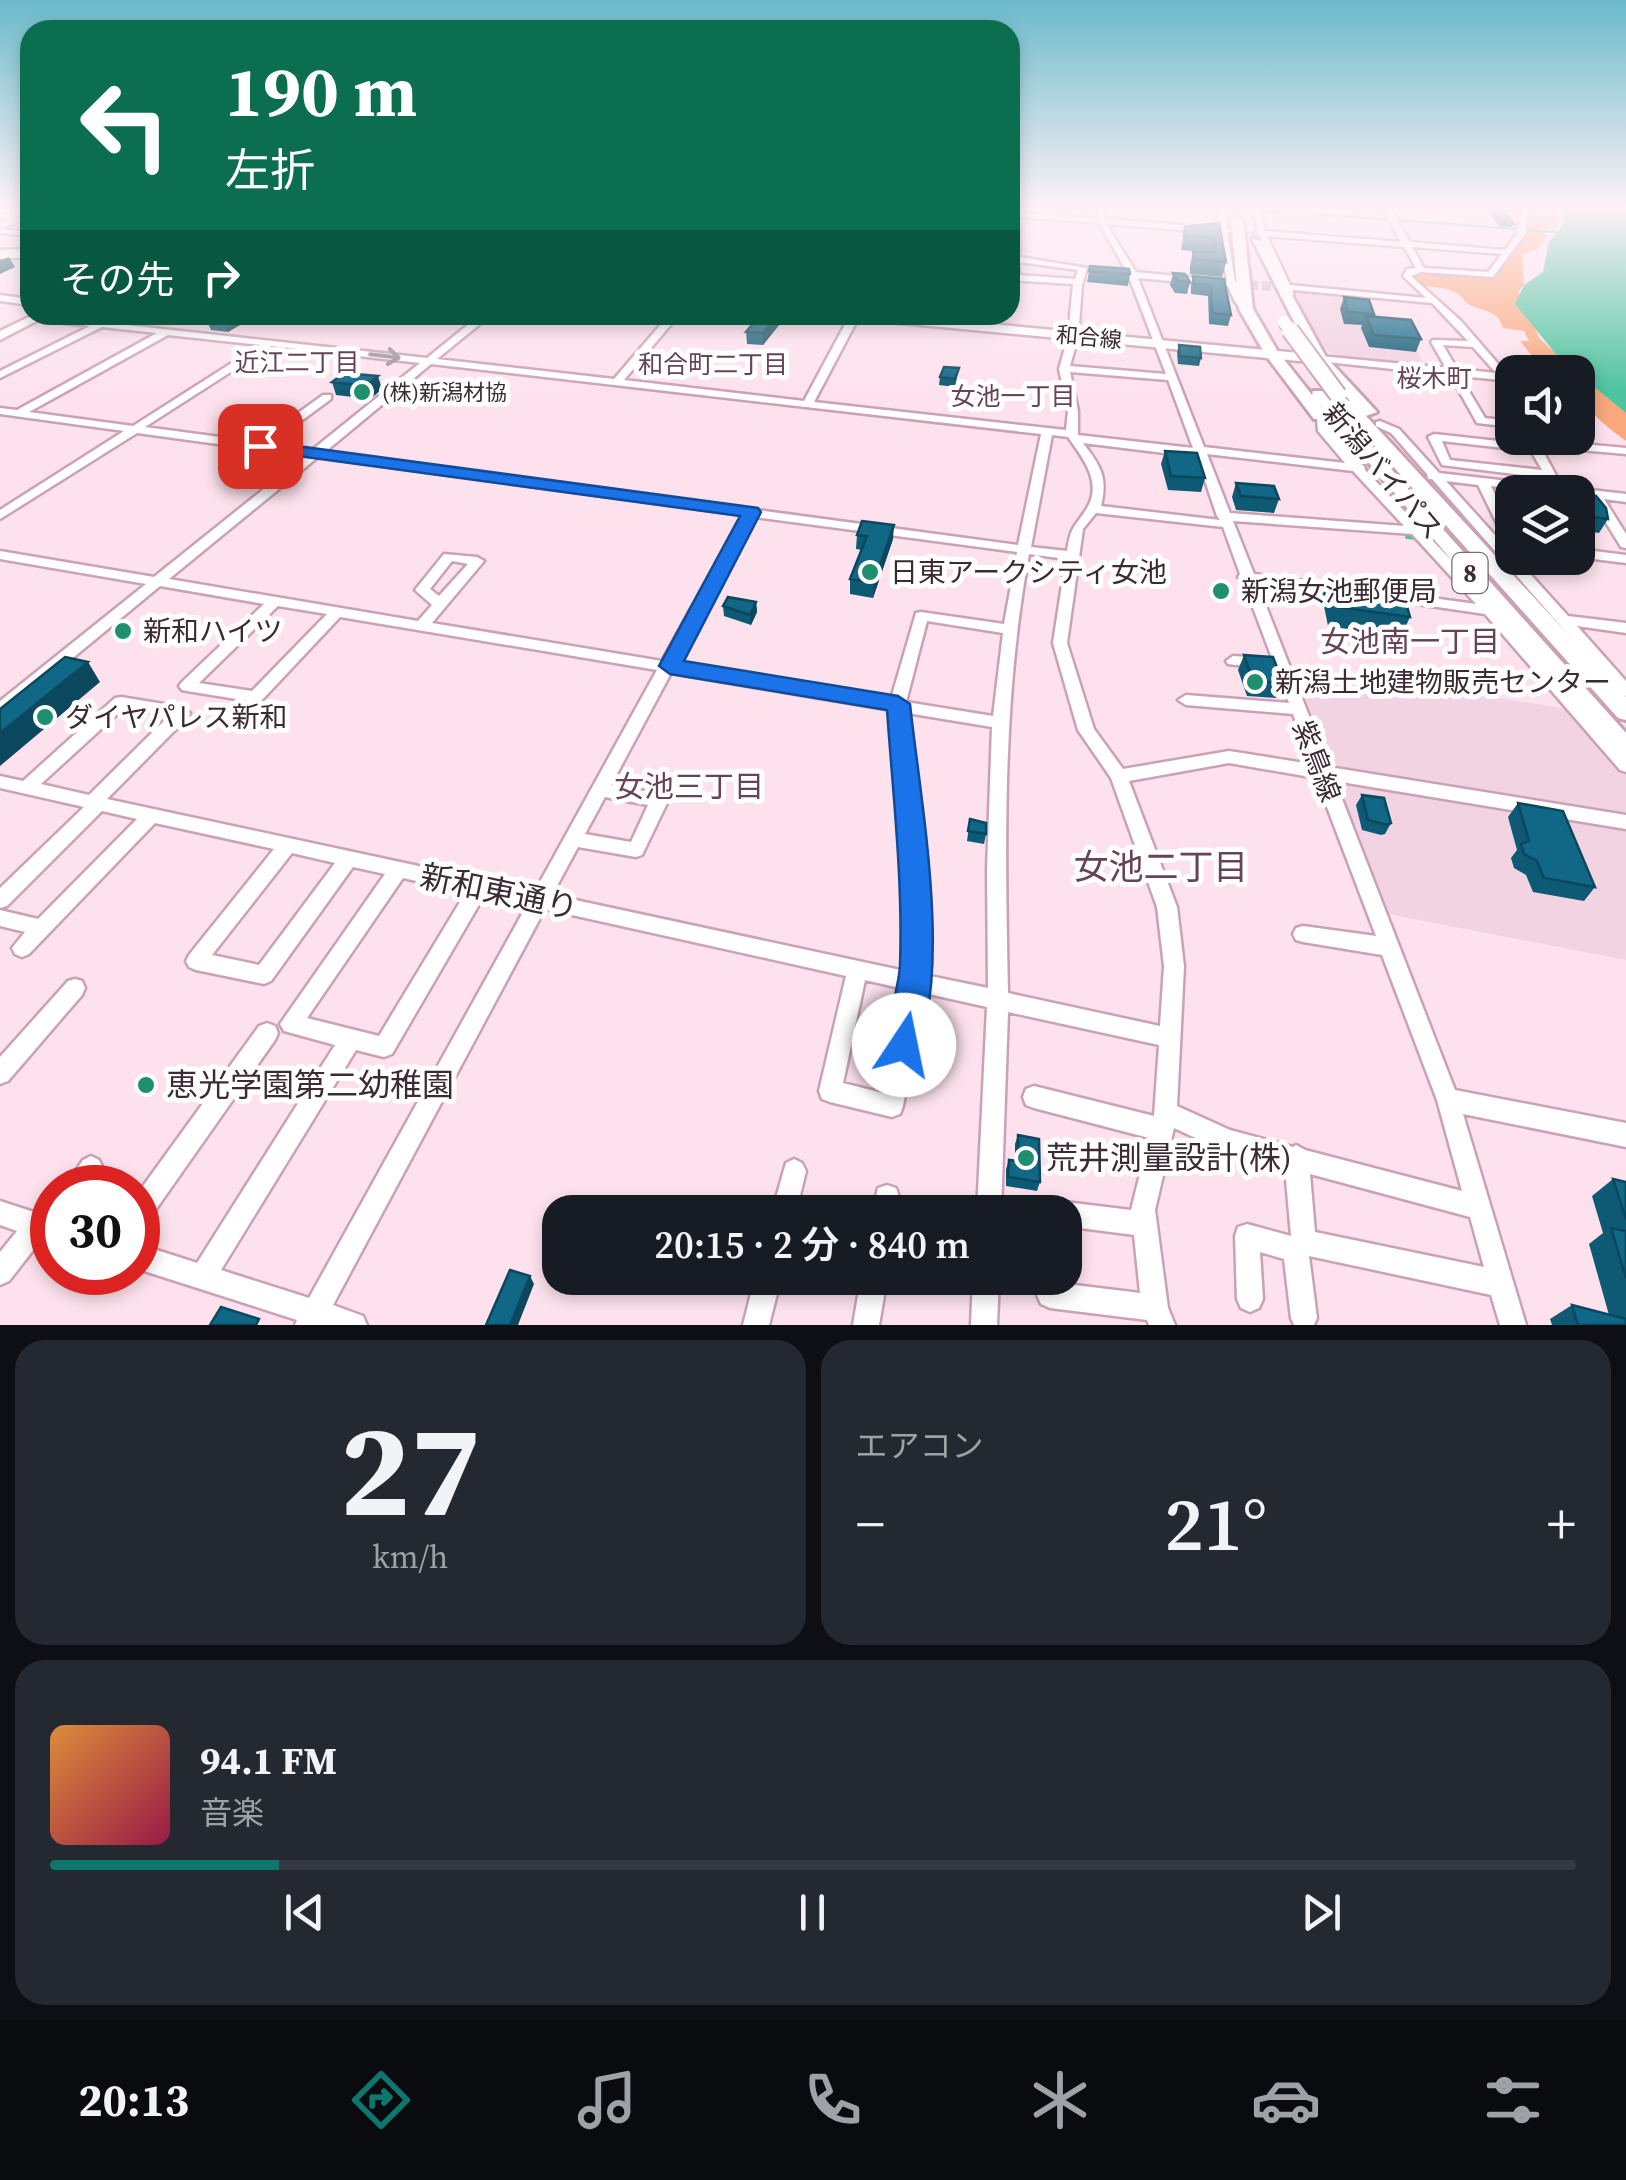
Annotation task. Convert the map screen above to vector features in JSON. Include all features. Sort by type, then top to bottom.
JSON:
[{"type":"highway","points":[[1243,269],[1256,317],[1272,354],[1380,424],[1495,568]]},
{"type":"highway","name":"新潟バイパス","points":[[1248,269],[1256,317],[1495,568]]},
{"type":"highway","points":[[1271,269],[1289,317],[1304,331],[1320,359],[1325,391],[1322,419],[1421,526]]},
{"type":"highway","name":"新潟バイパス","points":[[1289,317],[1325,391],[1421,526],[1626,749]]},
{"type":"highway","points":[[1272,354],[1293,348],[1304,331]]},
{"type":"highway","points":[[1320,359],[1293,362],[1325,391]]},
{"type":"highway","name":"新潟バイパス","points":[[1502,575],[1626,712]]},
{"type":"main road","points":[[1212,348],[1249,344],[1255,336],[1256,317]]},
{"type":"main road","name":"和合線","points":[[965,325],[1320,359]]},
{"type":"street","name":"紫鳥線","points":[[1122,269],[1156,342],[1448,1100],[1513,1325]]},
{"type":"street","points":[[1233,269],[1238,304],[1256,317]]},
{"type":"street","points":[[1275,269],[1298,309],[1289,317]]},
{"type":"street","points":[[1495,367],[1408,276],[1410,271],[1421,270],[1482,277],[1496,269]]},
{"type":"street","points":[[1050,1295],[1158,1317],[1143,1210],[1164,1121],[1171,1038],[1174,966],[1168,908],[1119,776],[1086,730],[1060,643],[1076,529],[1092,509],[1101,478],[1072,436],[1076,409],[1066,386],[1064,368],[1074,335],[1076,282],[1082,270],[1099,272]]},
{"type":"street","points":[[1124,274],[1234,284]]},
{"type":"street","points":[[1020,278],[1076,282]]},
{"type":"street","points":[[1285,287],[1431,301]]},
{"type":"street","points":[[0,375],[100,325]]},
{"type":"street","points":[[113,325],[1361,468]]},
{"type":"street","points":[[192,333],[206,325]]},
{"type":"street","points":[[0,709],[474,325]]},
{"type":"street","points":[[618,381],[666,325]]},
{"type":"street","points":[[808,404],[851,325]]},
{"type":"street","points":[[19,413],[168,330]]},
{"type":"street","points":[[0,514],[270,342]]},
{"type":"street","points":[[1474,344],[1436,342],[1481,420],[1495,422]]},
{"type":"street","points":[[1320,359],[1495,379]]},
{"type":"street","points":[[1325,391],[1340,368],[1363,363]]},
{"type":"street","points":[[1064,368],[1169,377]]},
{"type":"street","points":[[260,446],[327,397]]},
{"type":"street","points":[[0,410],[1072,556]]},
{"type":"street","points":[[1322,419],[1324,431],[1421,526],[1626,766]]},
{"type":"street","points":[[1380,424],[1395,432],[1626,691]]},
{"type":"street","points":[[990,1195],[998,1002],[1000,724],[1010,630],[1047,432]]},
{"type":"street","points":[[1495,444],[1434,437],[1446,463],[1550,475]]},
{"type":"street","points":[[1595,448],[1626,451]]},
{"type":"street","points":[[1539,455],[1550,475]]},
{"type":"street","points":[[1433,476],[1495,483]]},
{"type":"street","points":[[1483,482],[1495,508]]},
{"type":"street","points":[[1595,495],[1626,498]]},
{"type":"street","points":[[1595,495],[1626,544]]},
{"type":"street","points":[[1092,509],[1225,520],[1421,526]]},
{"type":"street","points":[[311,1319],[751,512]]},
{"type":"street","points":[[0,555],[1000,724]]},
{"type":"street","points":[[1595,555],[1626,558]]},
{"type":"street","points":[[1246,577],[1358,592]]},
{"type":"street","points":[[1377,595],[1491,610]]},
{"type":"street","points":[[276,600],[187,686],[255,697],[338,610]]},
{"type":"street","points":[[422,624],[440,604]]},
{"type":"street","points":[[857,971],[830,1091],[892,1106],[915,984],[916,916],[898,704],[922,616],[1010,630]]},
{"type":"street","points":[[1559,620],[1626,628]]},
{"type":"street","points":[[1233,661],[1280,664]]},
{"type":"street","points":[[1186,700],[1297,710]]},
{"type":"street","points":[[0,900],[182,713],[121,702],[26,788]]},
{"type":"street","points":[[1119,776],[1229,757],[1626,822]]},
{"type":"street","name":"新和東通り","points":[[0,782],[1171,1038]]},
{"type":"street","points":[[576,839],[636,850],[659,801],[602,790]]},
{"type":"street","points":[[22,948],[151,816]]},
{"type":"street","points":[[287,846],[196,961],[264,975],[347,860]]},
{"type":"street","points":[[397,871],[291,1024],[384,1048],[478,889]]},
{"type":"street","points":[[0,918],[42,928]]},
{"type":"street","points":[[1303,934],[1389,947]]},
{"type":"street","points":[[0,1073],[75,988]]},
{"type":"street","points":[[160,1182],[266,1033]]},
{"type":"street","points":[[202,1278],[351,1039]]},
{"type":"street","points":[[1034,1098],[1164,1121],[1480,1208]]},
{"type":"street","points":[[1448,1100],[1626,1135]]},
{"type":"street","points":[[1296,1157],[1304,1318]]},
{"type":"street","points":[[788,1195],[794,1172]]},
{"type":"street","points":[[0,1214],[30,1221]]},
{"type":"street","points":[[1082,1216],[1144,1224]]},
{"type":"street","points":[[1250,1300],[1247,1236],[1502,1284]]},
{"type":"street","points":[[0,1272],[30,1242]]},
{"type":"street","points":[[160,1264],[311,1319],[354,1325]]},
{"type":"street","points":[[756,1325],[764,1295]]},
{"type":"street","points":[[866,1325],[871,1295]]},
{"type":"street","points":[[984,1325],[985,1295]]},
{"type":"shaded area","points":[[1501,269],[1523,269],[1524,285],[1518,292],[1540,339],[1558,355],[1531,355],[1520,341],[1529,341],[1524,331],[1503,328],[1494,315],[1468,304],[1454,291],[1416,286],[1412,273],[1487,278],[1498,275]]},
{"type":"shaded area","points":[[1544,269],[1626,269],[1626,413],[1595,388],[1595,355],[1557,355],[1515,304],[1524,285]]},
{"type":"shaded area","points":[[1291,289],[1360,296],[1373,327],[1408,330],[1424,366],[1342,357],[1329,352],[1301,314]]},
{"type":"shaded area","points":[[1595,387],[1626,413],[1626,441],[1595,415]]},
{"type":"shaded area","points":[[1291,666],[1569,709],[1626,775],[1626,960],[1388,914],[1347,818]]},
{"type":"building","points":[[1127,269],[1130,274],[1089,271]]},
{"type":"building","points":[[1173,273],[1185,274],[1190,282],[1178,281]]},
{"type":"building","points":[[1193,276],[1224,279],[1231,315],[1212,313],[1211,285],[1194,284]]},
{"type":"building","points":[[1344,297],[1369,300],[1374,314],[1348,312]]},
{"type":"building","points":[[1366,316],[1411,320],[1421,339],[1374,335]]},
{"type":"building","points":[[752,325],[770,325],[763,333],[746,332]]},
{"type":"building","points":[[1179,345],[1200,347],[1201,358],[1180,356]]},
{"type":"building","points":[[944,367],[959,368],[955,379],[940,377]]},
{"type":"building","points":[[344,373],[378,376],[366,386],[332,382]]},
{"type":"building","points":[[1165,451],[1197,453],[1205,478],[1171,476]]},
{"type":"building","points":[[1236,483],[1274,486],[1279,499],[1241,496]]},
{"type":"building","points":[[1595,496],[1606,508],[1608,519],[1595,517]]},
{"type":"building","name":"日東アークシティ女池","points":[[862,521],[894,525],[874,583],[850,579],[867,536],[857,535]]},
{"type":"building","points":[[1330,576],[1402,589],[1410,617],[1337,607]]},
{"type":"building","points":[[728,597],[756,602],[750,615],[723,606]]},
{"type":"building","points":[[1244,655],[1273,657],[1283,683],[1253,681]]},
{"type":"building","points":[[65,657],[88,662],[0,733],[0,709]]},
{"type":"building","points":[[1362,795],[1384,798],[1391,823],[1368,820]]},
{"type":"building","points":[[1518,803],[1563,811],[1595,887],[1544,878],[1537,861],[1524,854],[1521,844],[1529,841]]},
{"type":"building","points":[[970,819],[986,823],[986,834],[968,831]]},
{"type":"building","name":"荒井測量設計(株)","points":[[1018,1135],[1039,1139],[1040,1182],[1008,1177],[1009,1160],[1018,1161]]},
{"type":"building","points":[[1613,1179],[1626,1182],[1626,1219]]},
{"type":"building","points":[[1611,1228],[1626,1231],[1626,1278]]},
{"type":"building","points":[[510,1270],[530,1276],[510,1325],[486,1325]]},
{"type":"building","points":[[1572,1305],[1626,1319],[1626,1325],[1578,1325]]},
{"type":"building","points":[[221,1307],[259,1319],[256,1325],[210,1325]]},
{"type":"waterway","points":[[1407,537],[1417,538]]},
{"type":"tunnel","points":[[1236,284],[1284,287]]},
{"type":"tunnel","points":[[1364,469],[1432,476]]},
{"type":"place","name":"(株)新潟材協","points":[[362,392]]},
{"type":"place","name":"日東アークシティ女池","points":[[870,572]]},
{"type":"place","name":"新潟女池郵便局","points":[[1221,591]]},
{"type":"place","name":"新和ハイツ","points":[[123,631]]},
{"type":"place","name":"新潟土地建物販売センター","points":[[1255,682]]},
{"type":"place","name":"ダイヤパレス新和","points":[[45,717]]},
{"type":"place","name":"恵光学園第二幼稚園","points":[[146,1085]]},
{"type":"place","name":"荒井測量設計(株)","points":[[1026,1158]]},
{"type":"district","name":"近江二丁目","points":[[297,362]]},
{"type":"district","name":"和合町二丁目","points":[[713,364]]},
{"type":"district","name":"桜木町","points":[[1434,378]]},
{"type":"district","name":"女池一丁目","points":[[1013,396]]},
{"type":"district","name":"女池南一丁目","points":[[1410,642]]},
{"type":"district","name":"女池三丁目","points":[[689,787]]},
{"type":"district","name":"女池二丁目","points":[[1161,867]]},
{"type":"route","points":[[260,446],[751,512],[670,666],[898,704],[916,916],[915,984],[904,1045]]}]
